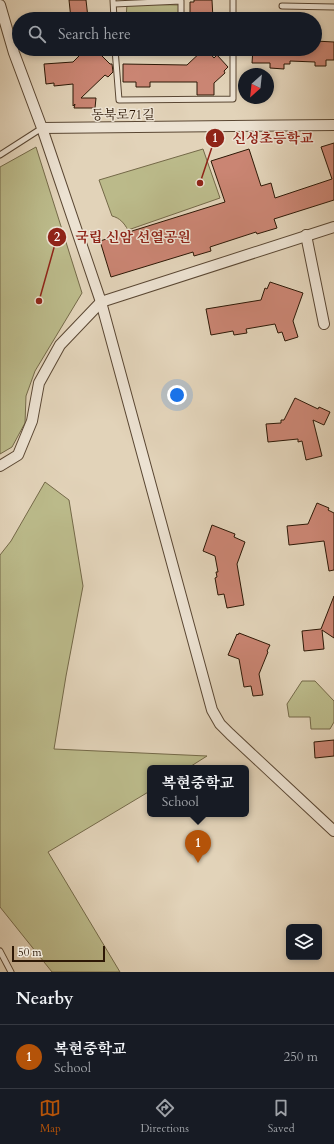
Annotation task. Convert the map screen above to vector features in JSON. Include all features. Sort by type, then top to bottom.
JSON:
[{"type":"street","points":[[0,4],[7,36],[12,48]]},
{"type":"street","points":[[15,56],[42,128],[101,302],[212,710],[220,724],[230,734],[334,830]]},
{"type":"street","name":"동북로71길","points":[[42,128],[334,125]]},
{"type":"street","points":[[0,466],[18,455],[32,421],[39,383],[60,345],[101,302],[334,227]]},
{"type":"street","points":[[306,235],[324,324]]},
{"type":"lane","points":[[233,0],[233,12]]},
{"type":"lane","points":[[114,12],[113,2],[181,1],[181,12]]},
{"type":"lane","points":[[282,6],[334,7]]},
{"type":"lane","points":[[116,56],[119,100],[233,100],[233,56]]},
{"type":"lane","points":[[0,155],[42,128]]},
{"type":"lane","points":[[0,952],[11,972]]},
{"type":"shaded area","points":[[127,4],[179,5],[179,12],[126,12]]},
{"type":"shaded area","points":[[36,147],[82,293],[35,371],[26,396],[25,423],[12,447],[0,454],[0,167]]},
{"type":"shaded area","points":[[203,149],[220,198],[128,230],[122,221],[112,216],[99,180]]},
{"type":"shaded area","points":[[45,482],[69,500],[83,586],[54,749],[207,756],[193,765],[147,765],[147,793],[48,852],[120,972],[52,972],[0,907],[0,555],[11,541]]},
{"type":"shaded area","points":[[302,681],[315,681],[334,701],[334,722],[330,729],[311,729],[310,717],[289,717],[287,704]]},
{"type":"building","points":[[69,0],[86,0],[87,12],[70,12]]},
{"type":"building","points":[[194,0],[212,0],[213,12],[190,12],[190,2],[194,2]]},
{"type":"building","points":[[322,41],[334,42],[334,60],[326,60],[326,66],[315,66],[315,62],[290,61],[290,64],[284,64],[284,69],[270,68],[270,63],[252,63],[252,56],[322,56]]},
{"type":"building","points":[[79,56],[102,56],[110,64],[112,64],[113,72],[108,77],[105,75],[81,98],[96,98],[95,108],[74,108],[73,84],[54,86],[54,83],[46,84],[44,64],[73,62]]},
{"type":"building","points":[[197,56],[212,56],[214,58],[218,56],[228,67],[224,71],[225,73],[214,83],[214,95],[197,95],[197,82],[150,82],[150,87],[136,87],[136,82],[123,82],[123,64],[187,65]]},
{"type":"building","points":[[334,143],[334,200],[274,219],[277,228],[257,234],[256,232],[210,247],[211,251],[194,256],[193,252],[111,277],[100,241],[225,202],[211,161],[249,149],[261,186],[271,183],[275,198],[332,179],[321,147]]},
{"type":"building","points":[[270,282],[303,293],[293,321],[298,337],[285,341],[282,332],[278,333],[275,324],[246,329],[247,333],[234,335],[233,331],[211,335],[206,309],[261,300],[265,288],[267,289]]},
{"type":"building","points":[[295,398],[318,409],[319,407],[330,412],[324,425],[313,420],[322,456],[306,460],[302,441],[298,442],[298,439],[268,442],[266,424],[281,423],[281,420],[284,420]]},
{"type":"building","points":[[317,503],[329,508],[328,510],[334,513],[334,570],[329,571],[324,541],[289,545],[287,526],[308,524]]},
{"type":"building","points":[[212,525],[235,534],[234,537],[245,542],[237,564],[244,605],[227,608],[224,594],[218,595],[215,578],[217,577],[216,572],[218,572],[215,556],[203,551]]},
{"type":"building","points":[[334,596],[334,638],[322,630],[324,649],[304,651],[302,631],[321,629]]},
{"type":"building","points":[[239,633],[270,645],[259,674],[263,695],[253,696],[251,686],[244,687],[239,659],[228,655],[237,634],[238,635]]},
{"type":"building","points":[[334,740],[334,756],[315,758],[314,742]]},
{"type":"place","name":"신성초등학교","points":[[200,183]]},
{"type":"place","name":"국립 신암 선열공원","points":[[39,301]]},
{"type":"place","name":"복현중학교","points":[[198,863]]}]
